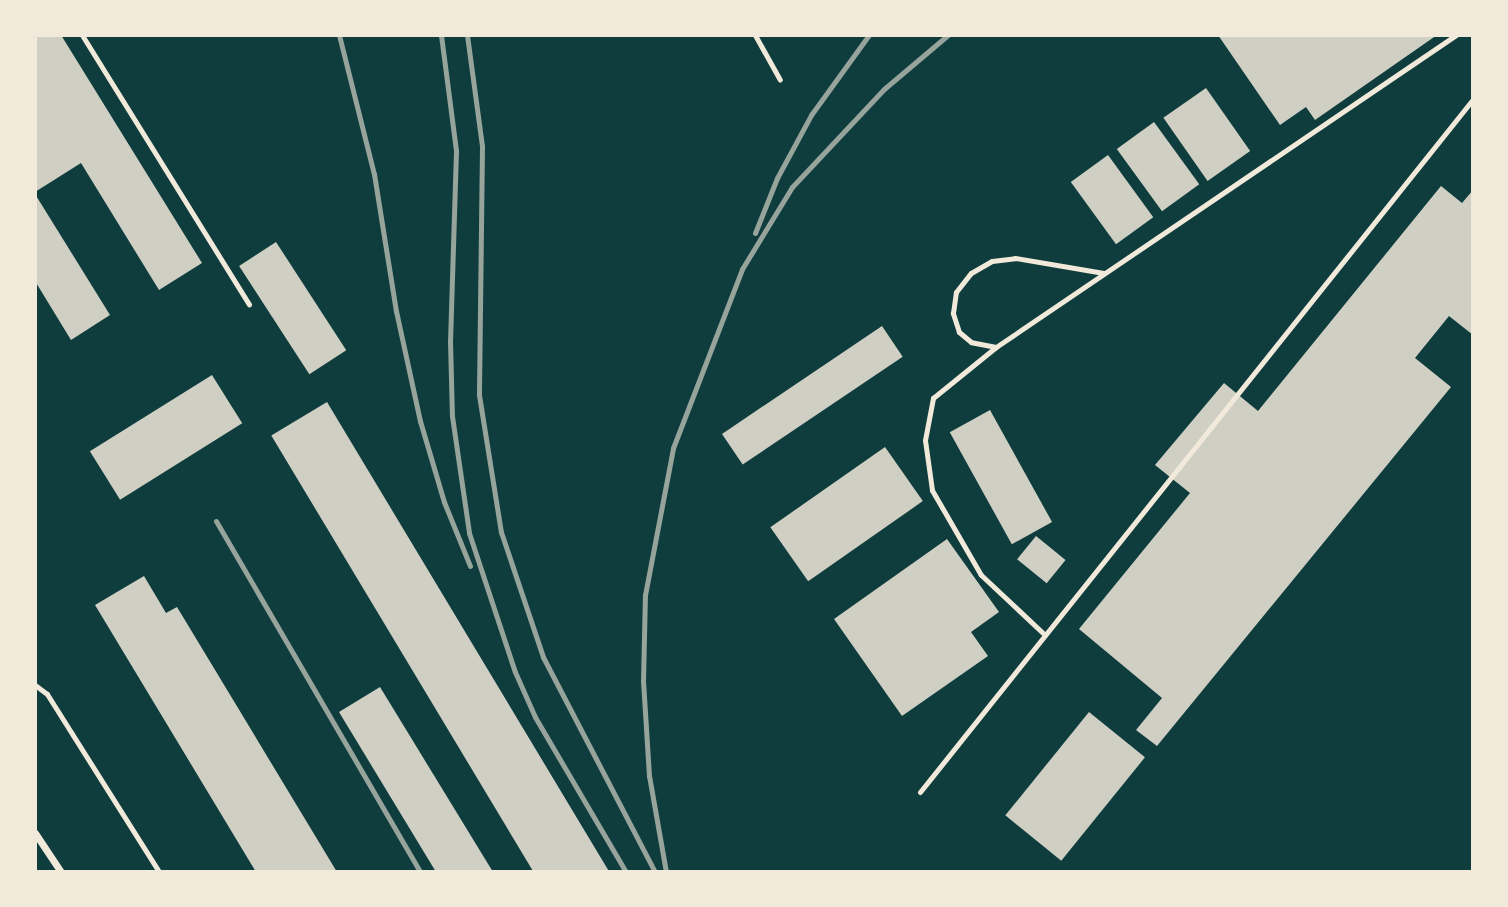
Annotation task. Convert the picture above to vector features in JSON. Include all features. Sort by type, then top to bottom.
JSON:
[{"type":"street","points":[[35,833],[61,872]]},
{"type":"lane","points":[[82,35],[249,304]]},
{"type":"lane","points":[[755,35],[780,80]]},
{"type":"lane","points":[[1045,635],[981,575],[932,490],[926,440],[933,398],[996,347],[1456,35]]},
{"type":"lane","points":[[920,792],[1473,99]]},
{"type":"lane","points":[[996,347],[971,342],[959,332],[953,313],[956,292],[971,273],[992,261],[1014,258],[1104,273]]},
{"type":"lane","points":[[35,685],[47,694],[159,872]]},
{"type":"building","points":[[35,35],[61,35],[202,263],[159,290],[81,163],[35,192]]},
{"type":"building","points":[[1218,35],[1437,35],[1315,120],[1306,107],[1280,125]]},
{"type":"building","points":[[1206,88],[1250,151],[1208,181],[1163,118]]},
{"type":"building","points":[[1154,122],[1199,184],[1162,211],[1117,149]]},
{"type":"building","points":[[1108,155],[1153,217],[1116,244],[1071,182]]},
{"type":"building","points":[[1441,186],[1462,203],[1473,190],[1473,335],[1449,316],[1415,358],[1451,387],[1157,746],[1136,730],[1162,698],[1079,629],[1190,493],[1155,465],[1224,383],[1258,411]]},
{"type":"building","points":[[35,194],[110,315],[71,340],[35,281]]},
{"type":"building","points":[[276,242],[346,350],[309,374],[239,266]]},
{"type":"building","points":[[882,326],[903,357],[743,465],[722,434]]},
{"type":"building","points":[[212,375],[242,423],[120,500],[90,451]]},
{"type":"building","points":[[327,402],[609,872],[534,872],[271,435]]},
{"type":"building","points":[[990,410],[1052,522],[1012,544],[950,432]]},
{"type":"building","points":[[885,447],[923,501],[808,581],[770,527]]},
{"type":"building","points":[[1036,536],[1066,560],[1047,583],[1017,559]]},
{"type":"building","points":[[947,539],[999,612],[971,632],[988,656],[902,716],[834,619]]},
{"type":"building","points":[[144,576],[166,613],[177,607],[337,872],[256,872],[95,605]]},
{"type":"building","points":[[380,687],[493,872],[436,872],[339,712]]},
{"type":"building","points":[[1089,712],[1145,757],[1061,861],[1005,815]]},
{"type":"railway","points":[[339,35],[374,174],[396,311],[420,421],[444,502],[470,566]]},
{"type":"railway","points":[[441,35],[456,151],[450,341],[452,416],[469,533],[515,672],[535,717],[626,872]]},
{"type":"railway","points":[[467,35],[482,146],[479,395],[501,532],[543,657],[655,872]]},
{"type":"railway","points":[[755,233],[777,178],[811,115],[869,35]]},
{"type":"railway","points":[[666,872],[649,776],[643,681],[645,595],[673,448],[742,269],[792,187],[884,89],[948,35]]},
{"type":"railway","points":[[216,521],[420,872]]}]
